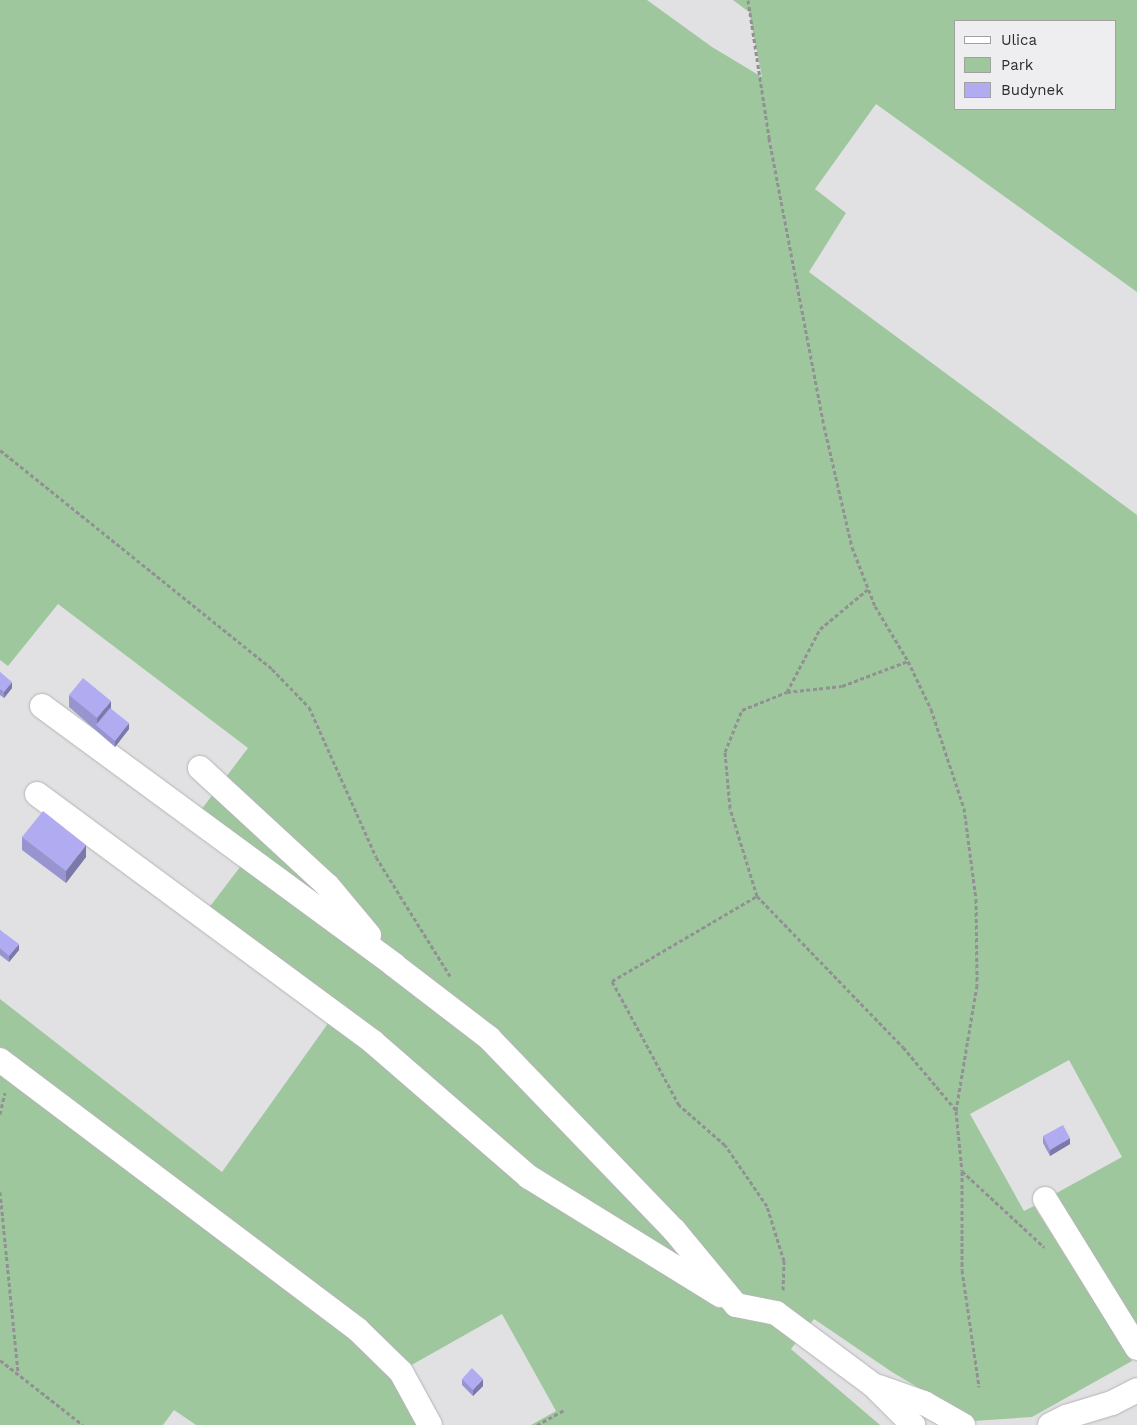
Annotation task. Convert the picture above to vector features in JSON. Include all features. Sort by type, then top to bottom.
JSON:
[{"type":"street","points":[[42,706],[394,964],[488,1038],[674,1230],[736,1305]]},
{"type":"street","points":[[200,768],[328,886],[394,964]]},
{"type":"street","points":[[37,794],[372,1042],[529,1177],[736,1305],[776,1313],[873,1384],[913,1425]]},
{"type":"street","points":[[0,1060],[358,1330],[401,1372],[430,1425]]},
{"type":"street","points":[[1045,1200],[1137,1348]]},
{"type":"street","points":[[873,1384],[924,1403],[963,1425]]},
{"type":"street","points":[[1050,1425],[1066,1417],[1112,1403],[1137,1390]]},
{"type":"street","points":[[1091,1424],[1112,1403]]},
{"type":"path","points":[[748,0],[769,138],[824,426],[852,547],[868,589],[908,661],[930,709],[964,808],[976,898],[977,985],[956,1111],[962,1171],[962,1270],[979,1387]]},
{"type":"path","points":[[0,450],[272,669],[309,707],[376,857],[453,980]]},
{"type":"path","points":[[787,692],[820,629],[868,589]]},
{"type":"path","points":[[908,661],[842,686],[787,692],[742,710],[724,752],[730,808],[757,896],[903,1047],[956,1111]]},
{"type":"path","points":[[757,896],[612,981],[679,1105],[725,1146],[767,1206],[784,1261],[783,1318]]},
{"type":"path","points":[[962,1171],[1046,1249]]},
{"type":"path","points":[[0,1192],[18,1373]]},
{"type":"path","points":[[0,1360],[83,1425]]},
{"type":"path","points":[[537,1425],[564,1410]]},
{"type":"green space","points":[[0,0],[647,0],[712,47],[762,77],[749,12],[733,0],[1137,0],[1137,292],[876,104],[815,189],[846,213],[809,272],[1137,515],[1137,1331],[1053,1195],[1122,1157],[1069,1060],[970,1114],[1024,1211],[1034,1206],[1132,1361],[1032,1417],[974,1421],[892,1372],[814,1319],[791,1349],[880,1425],[531,1425],[556,1411],[502,1314],[408,1367],[440,1425],[196,1425],[174,1410],[163,1425],[0,1425],[0,999],[222,1172],[339,1008],[208,909],[253,850],[201,810],[248,748],[58,604],[8,666],[0,660]]},
{"type":"building","points":[[0,672],[12,682],[4,692],[0,689]]},
{"type":"building","points":[[83,678],[111,701],[97,718],[69,695]]},
{"type":"building","points":[[110,708],[129,723],[115,741],[96,725]]},
{"type":"building","points":[[43,811],[86,845],[66,871],[22,837]]},
{"type":"building","points":[[0,930],[19,944],[9,956],[0,948]]},
{"type":"building","points":[[1063,1125],[1070,1138],[1050,1150],[1043,1136]]},
{"type":"building","points":[[472,1368],[483,1379],[473,1390],[462,1379]]}]
